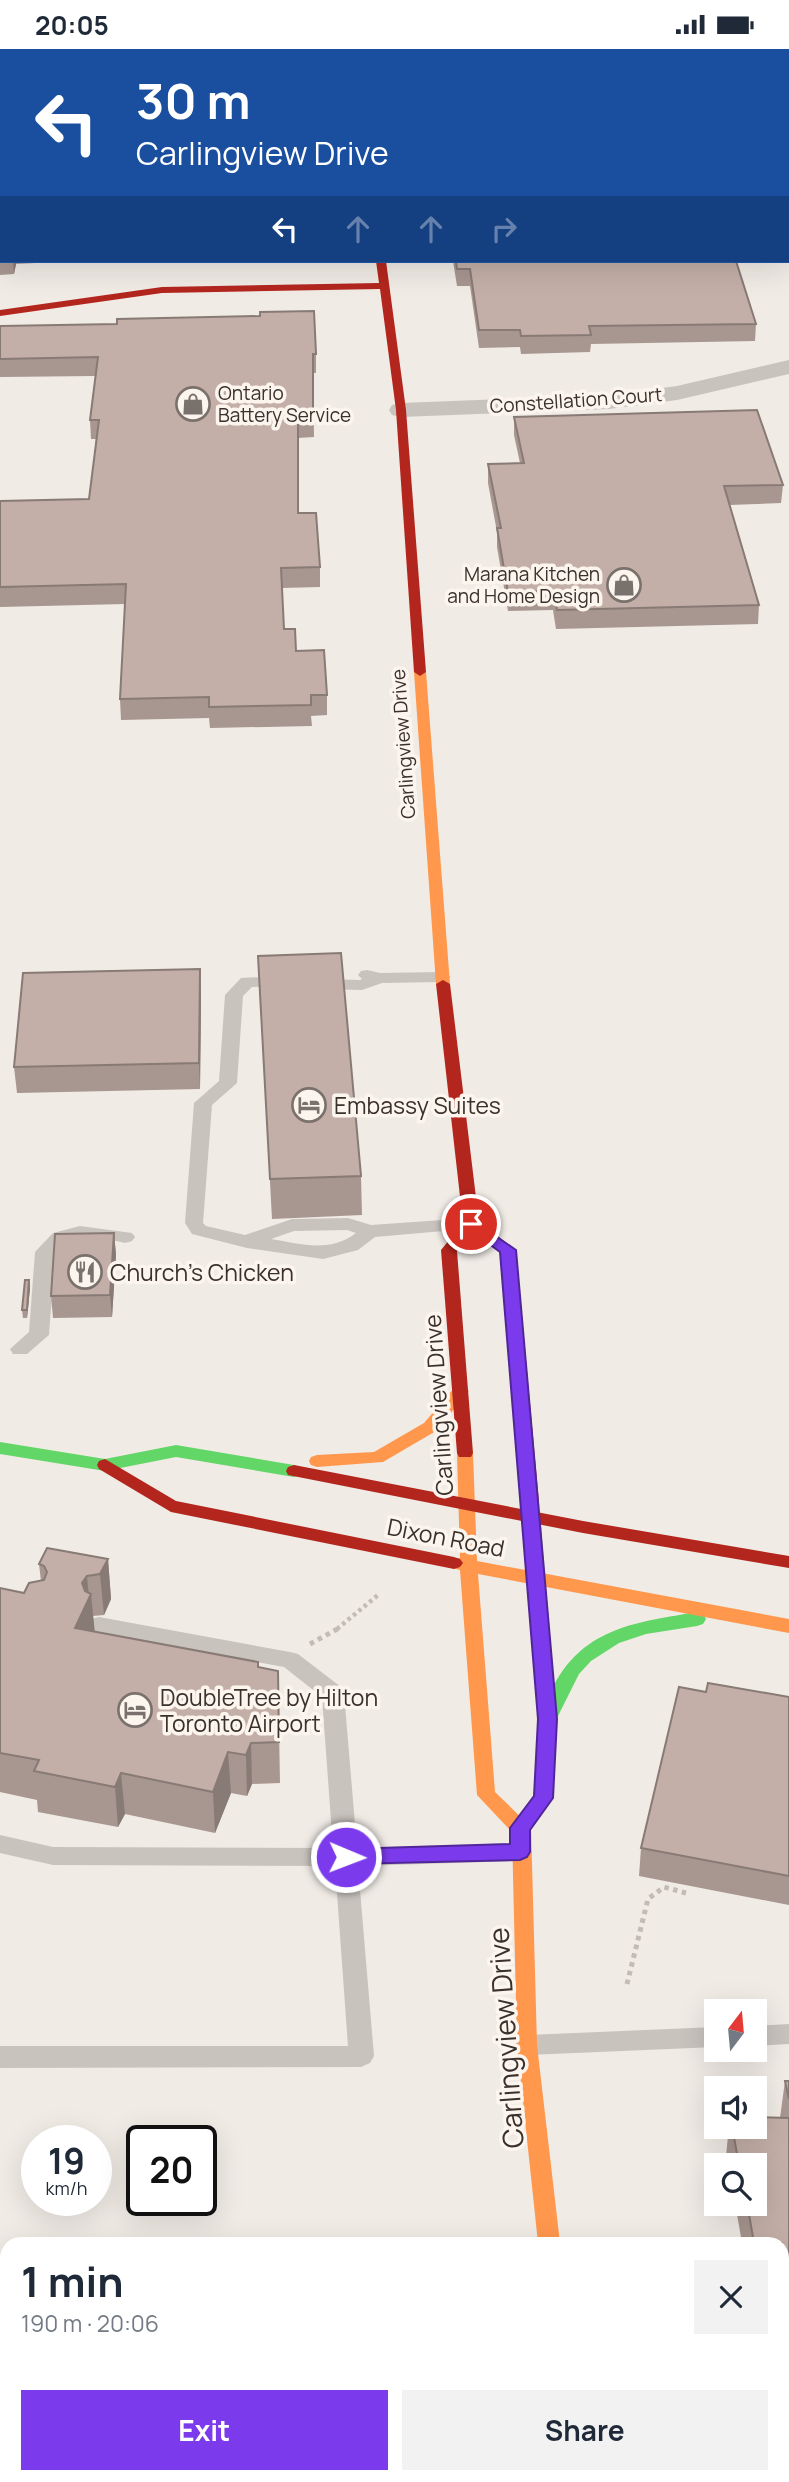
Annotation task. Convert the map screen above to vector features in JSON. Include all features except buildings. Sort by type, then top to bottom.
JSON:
[{"type":"main road","name":"Carlingview Drive","points":[[381,263],[401,410],[442,977],[471,1224],[449,1250],[468,1503],[470,1600],[486,1795],[520,1828],[527,2045],[548,2237]]},
{"type":"main road","points":[[0,313],[162,290],[383,286]]},
{"type":"main road","points":[[471,1224],[508,1250],[548,1719],[544,1798],[520,1828]]},
{"type":"main road","points":[[245,1462],[349,1461],[377,1458],[430,1427],[461,1391]]},
{"type":"main road","name":"Dixon Road","points":[[0,1448],[105,1465],[176,1451],[789,1562]]},
{"type":"main road","name":"Dixon Road","points":[[105,1465],[171,1506],[719,1615],[789,1626]]},
{"type":"main road","points":[[548,1719],[570,1675],[584,1656],[618,1635],[719,1615]]},
{"type":"street","name":"Constellation Court","points":[[401,410],[609,402],[677,393],[789,367]]},
{"type":"lane","points":[[668,49],[693,49]]},
{"type":"lane","points":[[370,1231],[351,1246],[323,1253],[247,1242],[199,1230],[194,1223],[203,1103],[228,1083],[234,995],[247,982],[304,981],[362,985],[380,978],[442,977]]},
{"type":"lane","points":[[247,1242],[292,1225],[348,1224],[370,1231],[471,1224]]},
{"type":"lane","points":[[20,1349],[39,1335],[45,1252],[51,1241],[59,1236],[86,1233],[125,1237]]},
{"type":"lane","points":[[0,2057],[361,2056],[333,1693],[290,1661],[99,1625]]},
{"type":"lane","points":[[0,1844],[53,1856],[346,1857],[520,1852]]},
{"type":"lane","points":[[767,2036],[789,2035]]},
{"type":"lane","points":[[527,2045],[704,2038]]},
{"type":"path","points":[[290,1661],[312,1642],[344,1625],[378,1595]]},
{"type":"path","points":[[627,1984],[648,1899],[664,1887],[686,1893]]},
{"type":"traffic: fast","points":[[0,1448],[105,1465],[176,1451],[294,1471]]},
{"type":"traffic: fast","points":[[521,1827],[544,1798],[548,1719],[530,1502]]},
{"type":"traffic: fast","points":[[548,1718],[573,1669],[584,1656],[598,1646],[629,1632],[697,1619]]},
{"type":"traffic: slow","points":[[420,672],[443,984]]},
{"type":"traffic: slow","points":[[317,1461],[377,1458],[430,1427],[461,1391]]},
{"type":"traffic: slow","points":[[465,1453],[470,1600],[486,1795],[520,1828]]},
{"type":"traffic: slow","points":[[454,1563],[789,1626]]},
{"type":"traffic: slow","points":[[521,1827],[527,2045],[548,2237]]},
{"type":"traffic: jam","points":[[381,263],[401,410],[420,672]]},
{"type":"traffic: jam","points":[[0,313],[162,290],[383,286]]},
{"type":"traffic: jam","points":[[443,984],[471,1224],[449,1250],[465,1453]]},
{"type":"traffic: jam","points":[[471,1224],[508,1250],[530,1502]]},
{"type":"traffic: jam","points":[[105,1465],[171,1506],[454,1563]]},
{"type":"traffic: jam","points":[[294,1471],[583,1527],[789,1562]]},
{"type":"place","name":"Ontario Battery Service","points":[[193,404]]},
{"type":"place","name":"Marana Kitchen and Home Design","points":[[624,585]]},
{"type":"place","name":"Embassy Suites","points":[[309,1105]]},
{"type":"place","name":"Church's Chicken","points":[[85,1272]]},
{"type":"place","name":"DoubleTree by Hilton Toronto Airport","points":[[135,1710]]},
{"type":"route","points":[[346,1857],[520,1852],[520,1828],[544,1798],[548,1719],[508,1250],[471,1224]]}]
